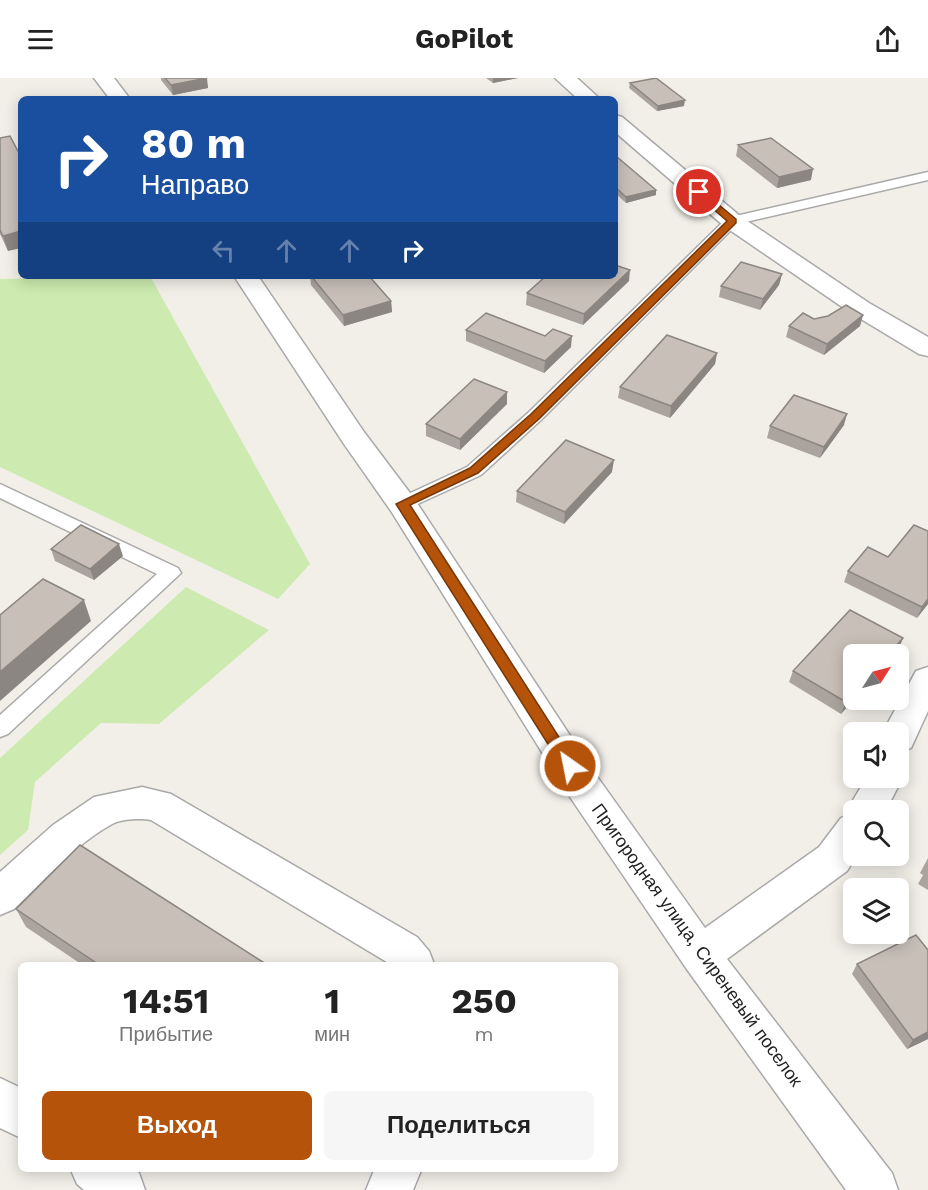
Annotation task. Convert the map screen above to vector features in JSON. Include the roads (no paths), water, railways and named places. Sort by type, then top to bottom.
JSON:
[{"type":"street","points":[[104,78],[118,96]]},
{"type":"street","points":[[565,78],[586,96]]},
{"type":"street","points":[[618,124],[732,221],[860,308],[928,348]]},
{"type":"street","name":"Пригородная улица, Сиреневый поселок","points":[[248,279],[354,438],[402,504],[583,786],[700,955],[875,1190]]},
{"type":"street","points":[[904,722],[928,680]]},
{"type":"street","points":[[0,897],[66,836],[107,808],[142,803],[158,805],[403,950],[412,962]]},
{"type":"street","points":[[700,955],[833,860],[843,846]]},
{"type":"street","points":[[0,1100],[18,1114]]},
{"type":"street","points":[[98,1172],[122,1190]]},
{"type":"street","points":[[389,1190],[397,1172]]},
{"type":"lane","points":[[402,504],[474,471],[535,416],[732,221],[928,176]]},
{"type":"lane","points":[[0,490],[171,573],[0,728]]}]
